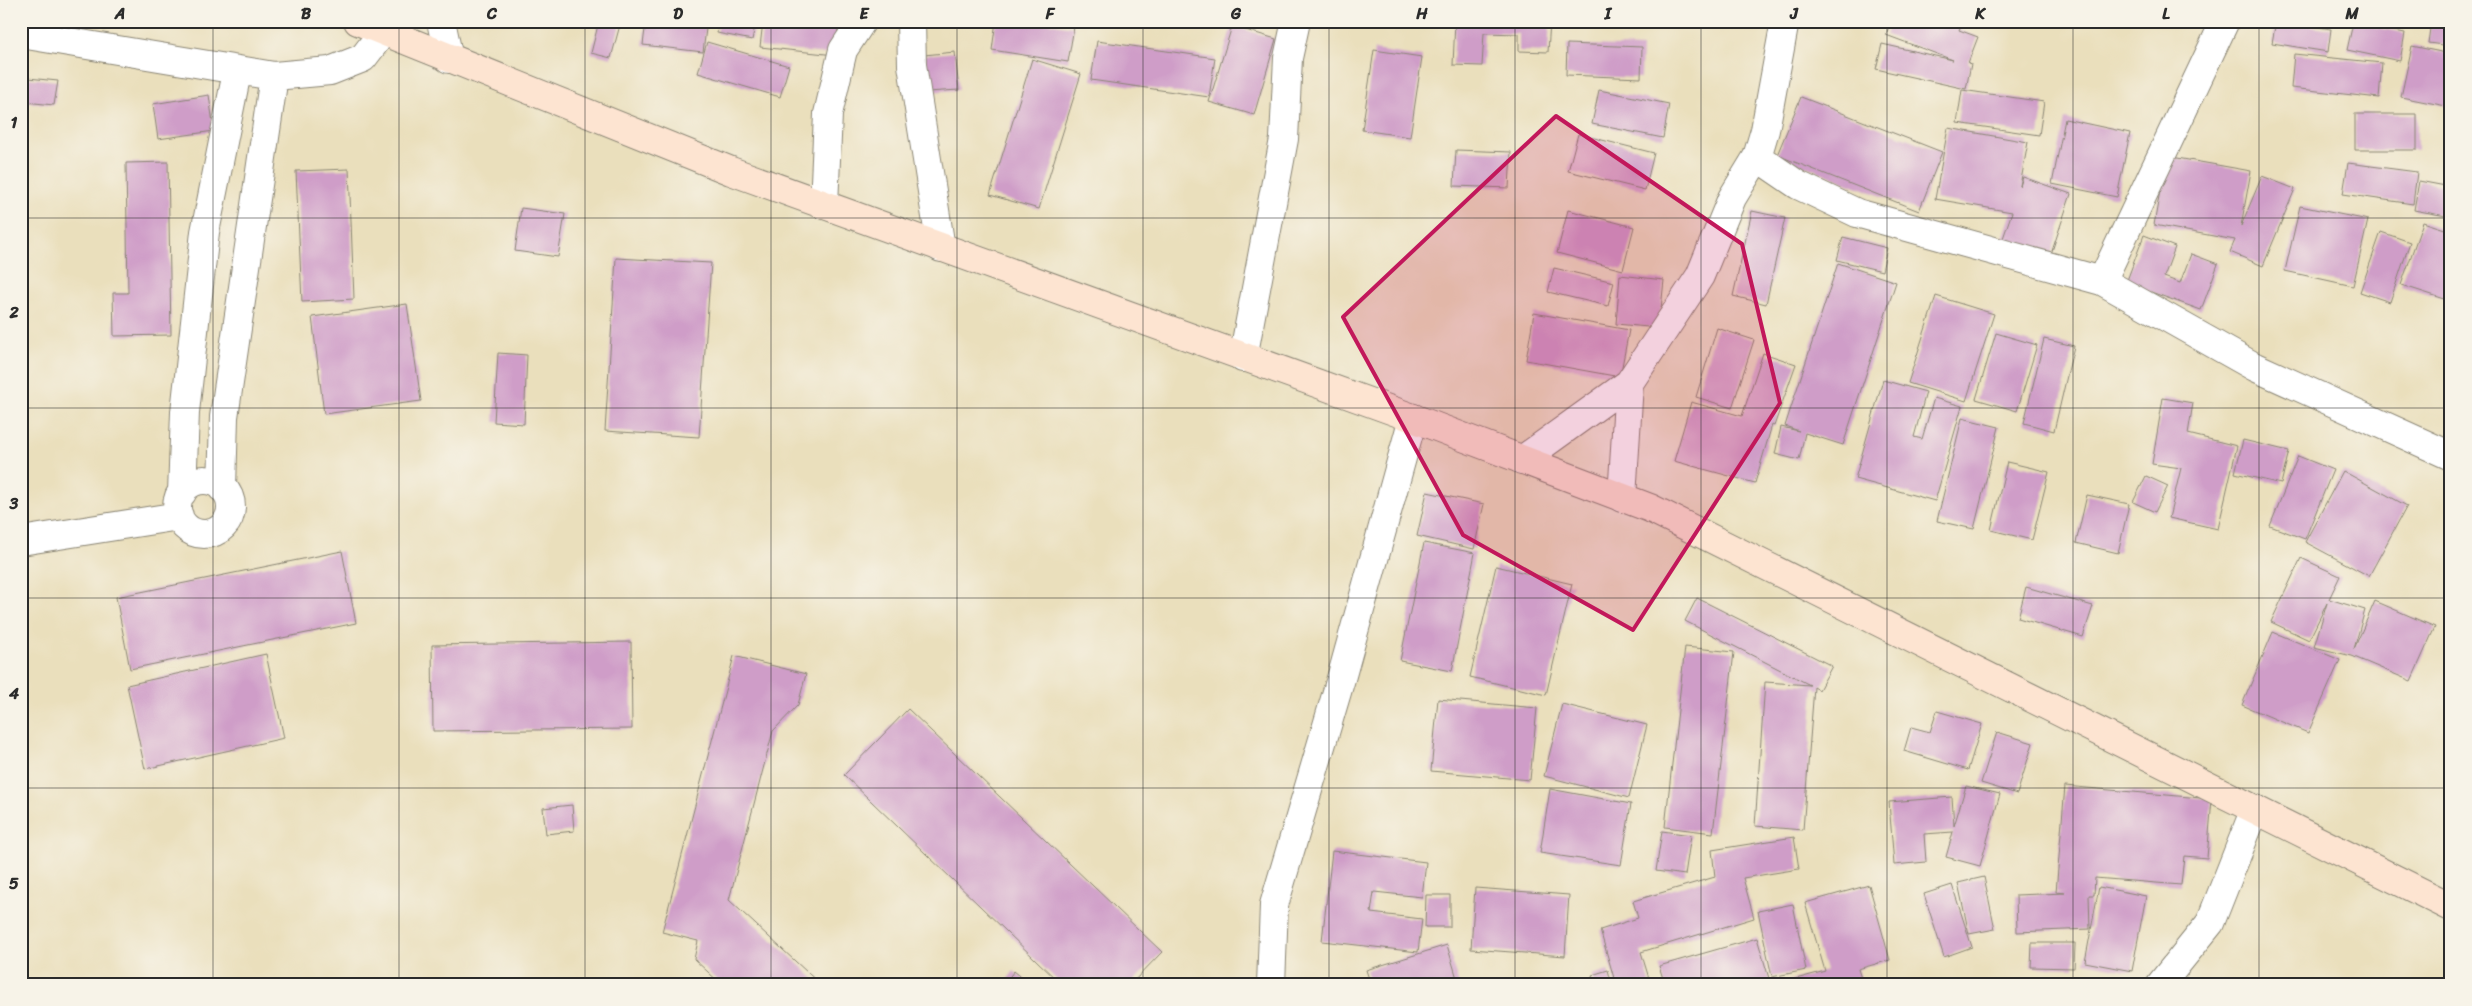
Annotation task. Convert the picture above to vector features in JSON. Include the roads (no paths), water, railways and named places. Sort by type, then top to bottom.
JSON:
[{"type":"main road","points":[[364,24],[731,171],[1413,418],[1650,508],[2451,907]]},
{"type":"street","points":[[441,21],[449,59]]},
{"type":"street","points":[[824,204],[828,114],[843,50],[862,21]]},
{"type":"street","points":[[911,21],[912,64],[941,248]]},
{"type":"street","points":[[1243,358],[1284,139],[1288,58],[1296,21]]},
{"type":"street","points":[[1522,460],[1629,383],[1700,276],[1732,198],[1757,157],[1765,130],[1785,21]]},
{"type":"street","points":[[2102,281],[2225,21]]},
{"type":"street","points":[[21,34],[237,72],[274,76],[330,71],[363,58],[376,41],[364,24]]},
{"type":"street","points":[[180,504],[190,484],[201,481],[213,482],[222,488],[229,496],[232,507],[229,518],[223,527],[214,532],[204,534],[193,532],[184,525],[180,504],[185,412],[205,232],[237,72]]},
{"type":"street","points":[[222,488],[224,417],[274,76]]},
{"type":"street","points":[[1757,157],[1798,185],[1857,213],[2102,281],[2254,367],[2451,456]]},
{"type":"street","points":[[1622,498],[1629,383]]},
{"type":"street","points":[[1270,985],[1274,905],[1342,675],[1413,418]]},
{"type":"street","points":[[21,541],[180,504]]},
{"type":"street","points":[[2160,985],[2210,923],[2255,809]]}]
